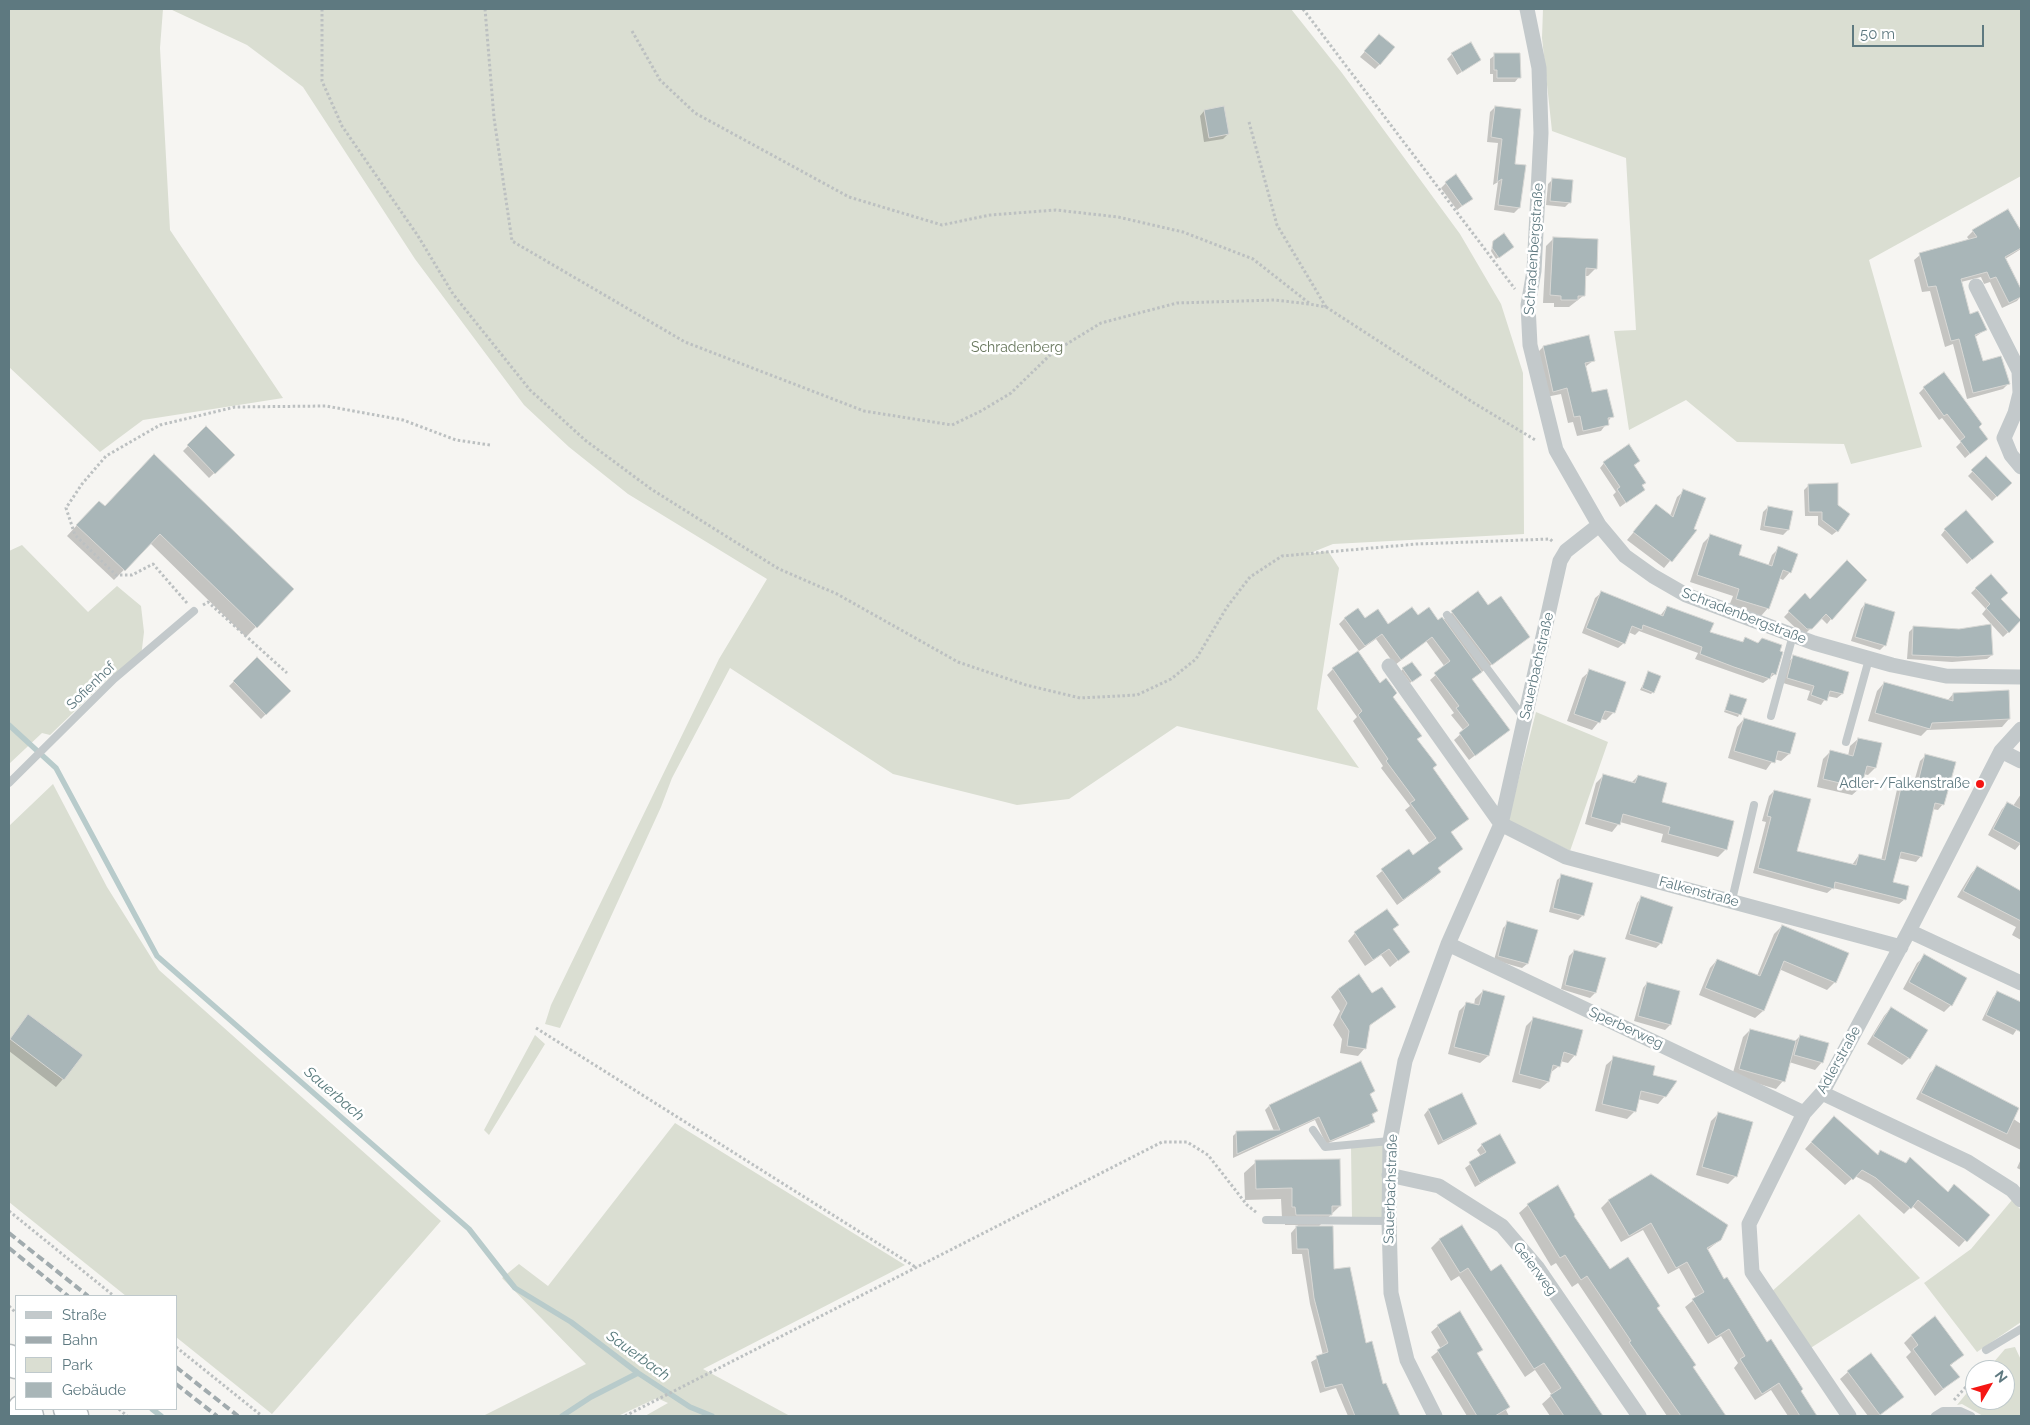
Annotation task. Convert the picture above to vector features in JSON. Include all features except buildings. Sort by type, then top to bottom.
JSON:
[{"type":"street","name":"Schradenbergstraße","points":[[1527,9],[1539,68],[1542,133],[1534,271],[1528,305],[1530,346],[1556,450],[1599,525],[1625,556],[1686,595],[1794,635],[1869,659],[1946,676],[2021,677]]},
{"type":"street","points":[[1976,286],[2020,371],[2020,392],[2015,413],[2004,438],[2011,455],[2021,467]]},
{"type":"street","points":[[1566,551],[1599,525]]},
{"type":"street","name":"Sauerbachstraße","points":[[1435,1416],[1407,1360],[1391,1293],[1389,1221],[1390,1141],[1405,1061],[1448,944],[1501,824],[1560,561],[1566,551]]},
{"type":"street","points":[[1389,666],[1501,824]]},
{"type":"street","name":"Adlerstraße","points":[[1849,1416],[1752,1272],[1749,1224],[1804,1113],[1822,1093],[1910,931],[2001,751],[2021,729]]},
{"type":"street","points":[[2001,751],[2021,761]]},
{"type":"street","name":"Falkenstraße","points":[[1501,824],[1566,857],[1732,900],[1901,947]]},
{"type":"street","points":[[1910,931],[2021,983]]},
{"type":"street","name":"Sperberweg","points":[[1448,944],[1804,1113]]},
{"type":"street","points":[[1822,1093],[1968,1162],[2012,1190],[2021,1200]]},
{"type":"street","name":"Geierweg","points":[[1389,1175],[1439,1186],[1502,1226],[1537,1268],[1638,1416]]},
{"type":"lane","name":"Sofienhof","points":[[9,783],[114,680],[194,611]]},
{"type":"lane","points":[[1448,615],[1525,719]]},
{"type":"lane","points":[[1770,716],[1794,635]]},
{"type":"lane","points":[[1846,742],[1869,659]]},
{"type":"lane","points":[[1732,900],[1754,805]]},
{"type":"lane","points":[[1313,1130],[1325,1147],[1390,1141]]},
{"type":"lane","points":[[1266,1220],[1389,1221]]},
{"type":"lane","points":[[1986,1350],[2021,1329]]},
{"type":"lane","points":[[1935,1416],[1943,1411],[1960,1411],[1971,1416]]},
{"type":"path","points":[[322,9],[322,82],[342,126],[418,236],[453,294],[530,390],[585,440],[651,489],[779,569],[837,594],[958,662],[1026,684],[1080,698],[1137,695],[1171,679],[1196,659],[1227,607],[1250,578],[1282,556],[1417,544],[1550,539],[1566,551]]},
{"type":"path","points":[[485,9],[494,118],[512,241],[685,342],[864,411],[952,425],[981,411],[1011,393],[1052,353],[1101,323],[1176,303],[1275,300],[1309,304],[1326,308],[1474,403],[1556,450]]},
{"type":"path","points":[[1304,9],[1528,305]]},
{"type":"path","points":[[632,31],[660,80],[695,113],[848,197],[942,225],[990,215],[1056,210],[1118,217],[1183,232],[1253,260],[1309,304]]},
{"type":"path","points":[[1249,122],[1277,225],[1326,308]]},
{"type":"path","points":[[287,673],[208,602],[194,611],[153,564],[132,575],[116,575],[75,535],[66,508],[82,484],[106,456],[160,425],[235,408],[326,406],[403,420],[456,440],[490,445]]},
{"type":"path","points":[[536,1028],[918,1268]]},
{"type":"path","points":[[625,1416],[1162,1142],[1187,1142],[1208,1155],[1247,1206],[1266,1220]]},
{"type":"path","points":[[9,1210],[113,1295]]},
{"type":"path","points":[[178,1349],[262,1416]]},
{"type":"path","points":[[1943,1411],[1965,1388]]},
{"type":"green space","points":[[9,9],[163,9],[160,48],[170,230],[283,398],[143,420],[100,452],[9,367]]},
{"type":"green space","name":"Schradenberg","points":[[170,9],[1291,9],[1342,73],[1460,234],[1501,304],[1523,373],[1524,534],[1333,544],[1308,554],[1328,551],[1339,568],[1317,709],[1359,768],[1177,726],[1069,799],[1017,805],[893,774],[730,668],[672,778],[661,807],[560,1028],[545,1024],[551,1005],[719,659],[767,579],[628,494],[569,447],[524,405],[415,259],[303,87],[247,45]]},
{"type":"green space","points":[[1543,9],[2021,9],[2021,176],[1869,260],[1922,447],[1851,464],[1844,444],[1737,442],[1686,400],[1629,430],[1614,331],[1636,330],[1626,158],[1552,131],[1542,38]]},
{"type":"green space","points":[[22,545],[88,612],[117,586],[141,606],[144,632],[141,657],[114,679],[111,676],[50,735],[42,733],[9,764],[9,551]]},
{"type":"green space","points":[[1536,712],[1608,742],[1570,851],[1508,820]]},
{"type":"green space","points":[[53,784],[107,887],[159,970],[441,1221],[272,1414],[178,1339],[178,1295],[125,1295],[9,1202],[9,826]]},
{"type":"green space","points":[[535,1035],[545,1044],[489,1135],[484,1130]]},
{"type":"green space","points":[[675,1123],[905,1265],[703,1369],[790,1416],[645,1416],[668,1403],[657,1398],[618,1416],[483,1416],[586,1364],[502,1278],[519,1264],[548,1286]]},
{"type":"green space","points":[[1388,1144],[1386,1218],[1352,1218],[1351,1147]]},
{"type":"green space","points":[[2012,1200],[2021,1210],[2021,1322],[1977,1352],[1924,1283],[1971,1249]]},
{"type":"green space","points":[[1859,1214],[1920,1278],[1809,1349],[1770,1293]]},
{"type":"green space","points":[[2015,1347],[2021,1360],[2021,1416],[1983,1416],[1972,1410],[2015,1410],[2015,1360],[1996,1360],[2005,1349]]},
{"type":"green space","points":[[1965,1395],[1965,1406],[1957,1405]]},
{"type":"waterway","name":"Sauerbach","points":[[9,725],[56,768],[157,956],[469,1229],[515,1288],[571,1322],[638,1373],[690,1407],[712,1416]]},
{"type":"waterway","points":[[562,1416],[591,1397],[638,1373]]},
{"type":"waterway","points":[[153,1410],[161,1416]]},
{"type":"railway","points":[[9,1233],[87,1295]]},
{"type":"railway","points":[[9,1248],[67,1295]]},
{"type":"railway","points":[[178,1369],[238,1416]]},
{"type":"railway","points":[[178,1386],[217,1416]]},
{"type":"place","name":"Adler-/Falkenstraße","points":[[1980,784]]}]
